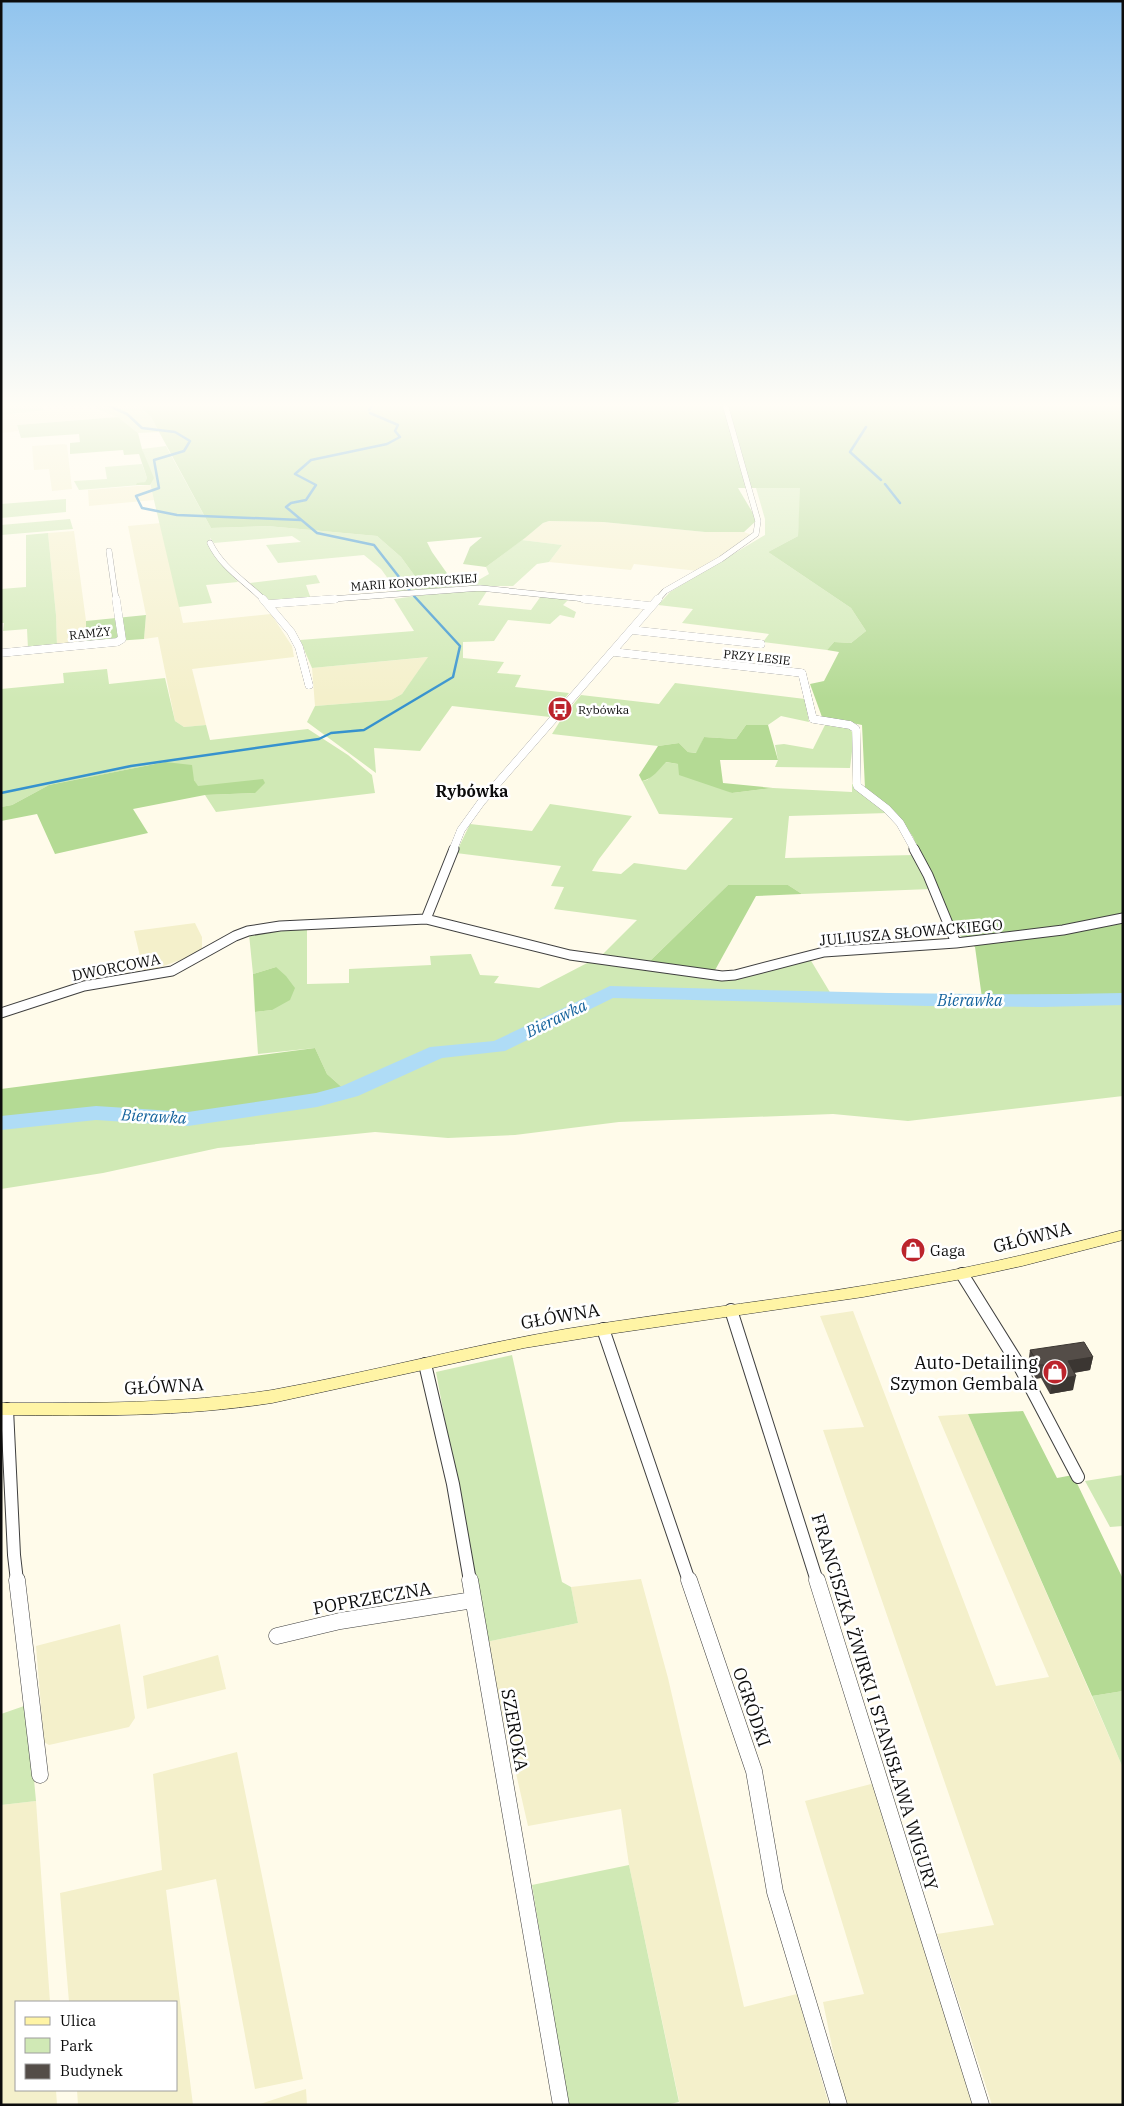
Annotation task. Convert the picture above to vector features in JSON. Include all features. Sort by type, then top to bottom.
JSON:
[{"type":"main road","name":"GŁÓWNA","points":[[4,1409],[194,1406],[232,1402],[330,1386],[563,1335],[962,1274],[1123,1235]]},
{"type":"street","points":[[426,919],[461,830],[470,816],[665,591],[721,559],[753,537],[758,531],[758,521],[753,502]]},
{"type":"street","points":[[210,543],[217,556],[231,572],[245,581],[268,604],[291,632],[298,647],[309,685]]},
{"type":"street","name":"RAMŻY","points":[[1,653],[117,642],[122,639],[109,551]]},
{"type":"street","name":"MARII KONOPNICKIEJ","points":[[268,604],[480,588],[651,606]]},
{"type":"street","points":[[631,630],[760,644]]},
{"type":"street","name":"PRZY LESIE","points":[[612,652],[802,673],[813,719],[850,726],[856,729],[857,786],[887,809],[900,823],[928,875],[956,943]]},
{"type":"street","name":"JULIUSZA SŁOWACKIEGO","points":[[318,924],[426,919],[570,955],[722,976],[735,975],[824,952],[956,943],[1063,930],[1123,918]]},
{"type":"street","name":"DWORCOWA","points":[[1,1013],[84,986],[172,971],[235,936],[248,931],[280,926],[318,924]]},
{"type":"street","points":[[962,1274],[1020,1367],[1078,1477]]},
{"type":"street","name":"FRANCISZKA ŻWIRKI I STANISŁAWA WIGURY","points":[[731,1310],[856,1702],[981,2105]]},
{"type":"street","name":"OGRÓDKI","points":[[603,1329],[754,1771],[775,1892],[839,2105]]},
{"type":"street","name":"SZEROKA","points":[[425,1364],[453,1484],[561,2105]]},
{"type":"street","points":[[4,1409],[14,1555],[40,1776]]},
{"type":"street","name":"POPRZECZNA","points":[[277,1636],[340,1621],[473,1600]]},
{"type":"shaded area","points":[[89,502],[129,502],[89,506]]},
{"type":"shaded area","points":[[549,521],[603,522],[705,532],[744,532],[752,535],[698,571],[634,564],[631,570],[549,562],[562,545],[522,540],[543,523]]},
{"type":"shaded area","points":[[161,523],[183,623],[271,614],[292,646],[294,657],[192,669],[206,725],[184,727],[175,721],[158,637],[144,639],[146,615],[128,526]]},
{"type":"shaded area","points":[[74,531],[86,621],[86,643],[57,646],[48,533]]},
{"type":"shaded area","points":[[429,657],[402,694],[391,700],[315,706],[312,668]]},
{"type":"shaded area","points":[[195,923],[202,937],[202,950],[197,954],[144,973],[134,931]]},
{"type":"shaded area","points":[[853,1311],[996,1686],[1049,1677],[938,1416],[968,1414],[1123,1768],[1123,2105],[992,2105],[937,1934],[994,1925],[823,1430],[864,1427],[820,1316]]},
{"type":"shaded area","points":[[641,1579],[668,1678],[744,2007],[797,1994],[829,2105],[680,2105],[629,1865],[621,1809],[528,1826],[486,1642],[578,1623],[571,1587]]},
{"type":"shaded area","points":[[120,1624],[135,1718],[129,1727],[49,1745],[44,1742],[36,1646]]},
{"type":"shaded area","points":[[218,1655],[226,1689],[147,1709],[143,1676]]},
{"type":"shaded area","points":[[237,1752],[303,2079],[255,2089],[216,1879],[166,1890],[193,2105],[78,2105],[77,2091],[178,2091],[178,2001],[69,2001],[60,1893],[162,1870],[153,1774]]},
{"type":"shaded area","points":[[875,1783],[975,2105],[844,2105],[823,2002],[864,1994],[805,1801]]},
{"type":"shaded area","points":[[36,1801],[50,2001],[15,2001],[15,2091],[56,2091],[57,2105],[1,2105],[1,1805]]},
{"type":"shaded area","points":[[306,2089],[307,2105],[257,2105]]},
{"type":"green space","points":[[66,502],[66,512],[1,518],[1,504]]},
{"type":"green space","points":[[154,502],[197,502],[211,528],[267,526],[377,536],[401,557],[425,590],[399,594],[381,569],[364,555],[278,563],[266,545],[301,542],[292,536],[214,543],[210,538],[210,549],[238,582],[206,585],[212,603],[179,607]]},
{"type":"green space","points":[[197,502],[746,502],[757,520],[744,532],[705,532],[603,522],[549,521],[543,523],[486,567],[463,564],[470,547],[482,537],[427,542],[456,586],[425,590],[401,557],[377,536],[267,526],[211,528]]},
{"type":"green space","points":[[760,502],[800,502],[798,536],[768,552],[851,608],[866,631],[851,643],[834,642],[827,650],[763,642],[769,634],[682,623],[693,609],[658,605],[670,592],[765,535],[765,519]]},
{"type":"green space","points":[[799,502],[1123,502],[1123,997],[982,998],[975,947],[953,930],[913,837],[903,822],[865,788],[862,725],[822,717],[810,684],[824,681],[839,652],[827,650],[834,642],[851,643],[866,631],[851,608],[768,552],[798,536]]},
{"type":"green space","points":[[70,519],[73,529],[1,535],[1,525]]},
{"type":"green space","points":[[48,533],[57,646],[28,649],[27,629],[3,631],[4,623],[1,623],[1,589],[26,587],[26,535]]},
{"type":"green space","points":[[522,540],[562,545],[549,562],[537,564],[513,586],[468,586],[489,574],[486,567]]},
{"type":"green space","points":[[316,575],[320,583],[306,585],[311,599],[270,602],[250,583]]},
{"type":"green space","points":[[462,590],[487,591],[478,605],[531,610],[541,596],[569,599],[563,605],[576,612],[574,618],[560,615],[550,624],[508,620],[494,641],[463,642],[463,658],[504,662],[497,673],[521,675],[515,687],[569,693],[550,717],[452,706],[420,751],[374,748],[376,773],[307,722],[315,706],[391,700],[402,694],[428,657],[312,668],[300,640],[414,631],[394,599]]},
{"type":"green space","points":[[146,615],[144,639],[86,643],[86,621]]},
{"type":"green space","points":[[107,669],[109,684],[165,678],[175,721],[184,727],[206,725],[210,740],[308,729],[348,755],[372,775],[375,793],[216,812],[205,795],[255,793],[197,786],[194,780],[165,762],[49,785],[12,805],[1,807],[1,689],[64,683],[63,673]]},
{"type":"green space","points":[[675,683],[805,699],[809,722],[781,716],[768,725],[746,725],[736,739],[704,737],[697,753],[688,752],[679,743],[658,746],[552,734],[562,718],[581,695],[659,704]]},
{"type":"green space","points":[[746,725],[768,725],[778,760],[720,760],[723,783],[773,788],[732,793],[679,775],[678,764],[666,762],[653,776],[642,781],[639,775],[658,746],[679,743],[688,752],[696,753],[704,737],[736,739]]},
{"type":"green space","points":[[825,725],[850,729],[854,735],[850,768],[775,767],[778,760],[775,745],[784,744],[813,749]]},
{"type":"green space","points":[[165,762],[192,765],[194,780],[198,786],[263,779],[265,783],[255,793],[205,795],[133,809],[148,833],[55,854],[37,814],[1,821],[1,807],[12,805],[49,785]]},
{"type":"green space","points":[[665,762],[678,764],[732,793],[773,788],[852,792],[852,784],[888,813],[789,816],[785,858],[914,855],[931,889],[802,894],[788,885],[728,885],[650,961],[602,955],[637,920],[554,909],[564,887],[551,886],[561,866],[456,853],[470,824],[532,831],[550,804],[632,816],[592,871],[621,874],[634,863],[686,870],[733,818],[659,814],[642,781],[647,780]]},
{"type":"green space","points":[[728,885],[788,885],[802,894],[756,896],[714,972],[650,961]]},
{"type":"green space","points":[[307,929],[307,984],[349,983],[349,969],[431,965],[430,956],[471,954],[480,975],[499,976],[494,983],[539,988],[591,961],[720,979],[810,959],[831,994],[607,990],[551,1015],[575,1014],[612,996],[1123,1002],[1123,1096],[908,1121],[833,1114],[619,1122],[515,1135],[448,1138],[375,1132],[218,1148],[103,1173],[1,1189],[1,1125],[95,1114],[194,1119],[317,1102],[366,1086],[345,1090],[327,1074],[315,1048],[258,1054],[255,1012],[272,1010],[276,967],[253,974],[249,934]]},
{"type":"green space","points":[[276,967],[295,988],[290,1000],[272,1010],[255,1012],[253,974]]},
{"type":"green space","points":[[315,1048],[327,1074],[345,1090],[190,1115],[99,1110],[1,1122],[1,1089]]},
{"type":"green space","points":[[512,1355],[562,1582],[571,1587],[578,1623],[486,1642],[436,1372]]},
{"type":"green space","points":[[1023,1411],[1057,1478],[1073,1475],[1123,1579],[1123,1691],[1092,1696],[968,1414]]},
{"type":"green space","points":[[1123,1475],[1123,1526],[1110,1527],[1085,1481]]},
{"type":"green space","points":[[1123,1691],[1123,1768],[1092,1696]]},
{"type":"green space","points":[[27,1705],[36,1801],[1,1805],[1,1714]]},
{"type":"green space","points":[[629,1865],[679,2102],[666,2105],[568,2105],[532,1885]]},
{"type":"building","points":[[1084,1342],[1093,1357],[1068,1361],[1076,1376],[1053,1380],[1044,1365],[1039,1365],[1030,1350]]},
{"type":"waterway","points":[[139,502],[142,508],[177,515],[301,520]]},
{"type":"waterway","points":[[295,502],[286,507],[317,533],[374,545],[410,591]]},
{"type":"waterway","points":[[1,793],[131,766],[319,739],[331,733],[364,730],[453,677],[460,646],[414,596]]},
{"type":"waterway","name":"Bierawka","points":[[1,1123],[96,1113],[188,1119],[317,1100],[350,1091],[438,1052],[498,1047],[610,992],[928,1000],[1042,1001],[1123,999]]},
{"type":"place","name":"Rybówka","points":[[560,709]]},
{"type":"place","name":"Gaga","points":[[913,1250]]},
{"type":"place","name":"Auto-Detailing Szymon Gembala","points":[[1055,1372]]},
{"type":"district","name":"Rybówka","points":[[472,791]]}]
